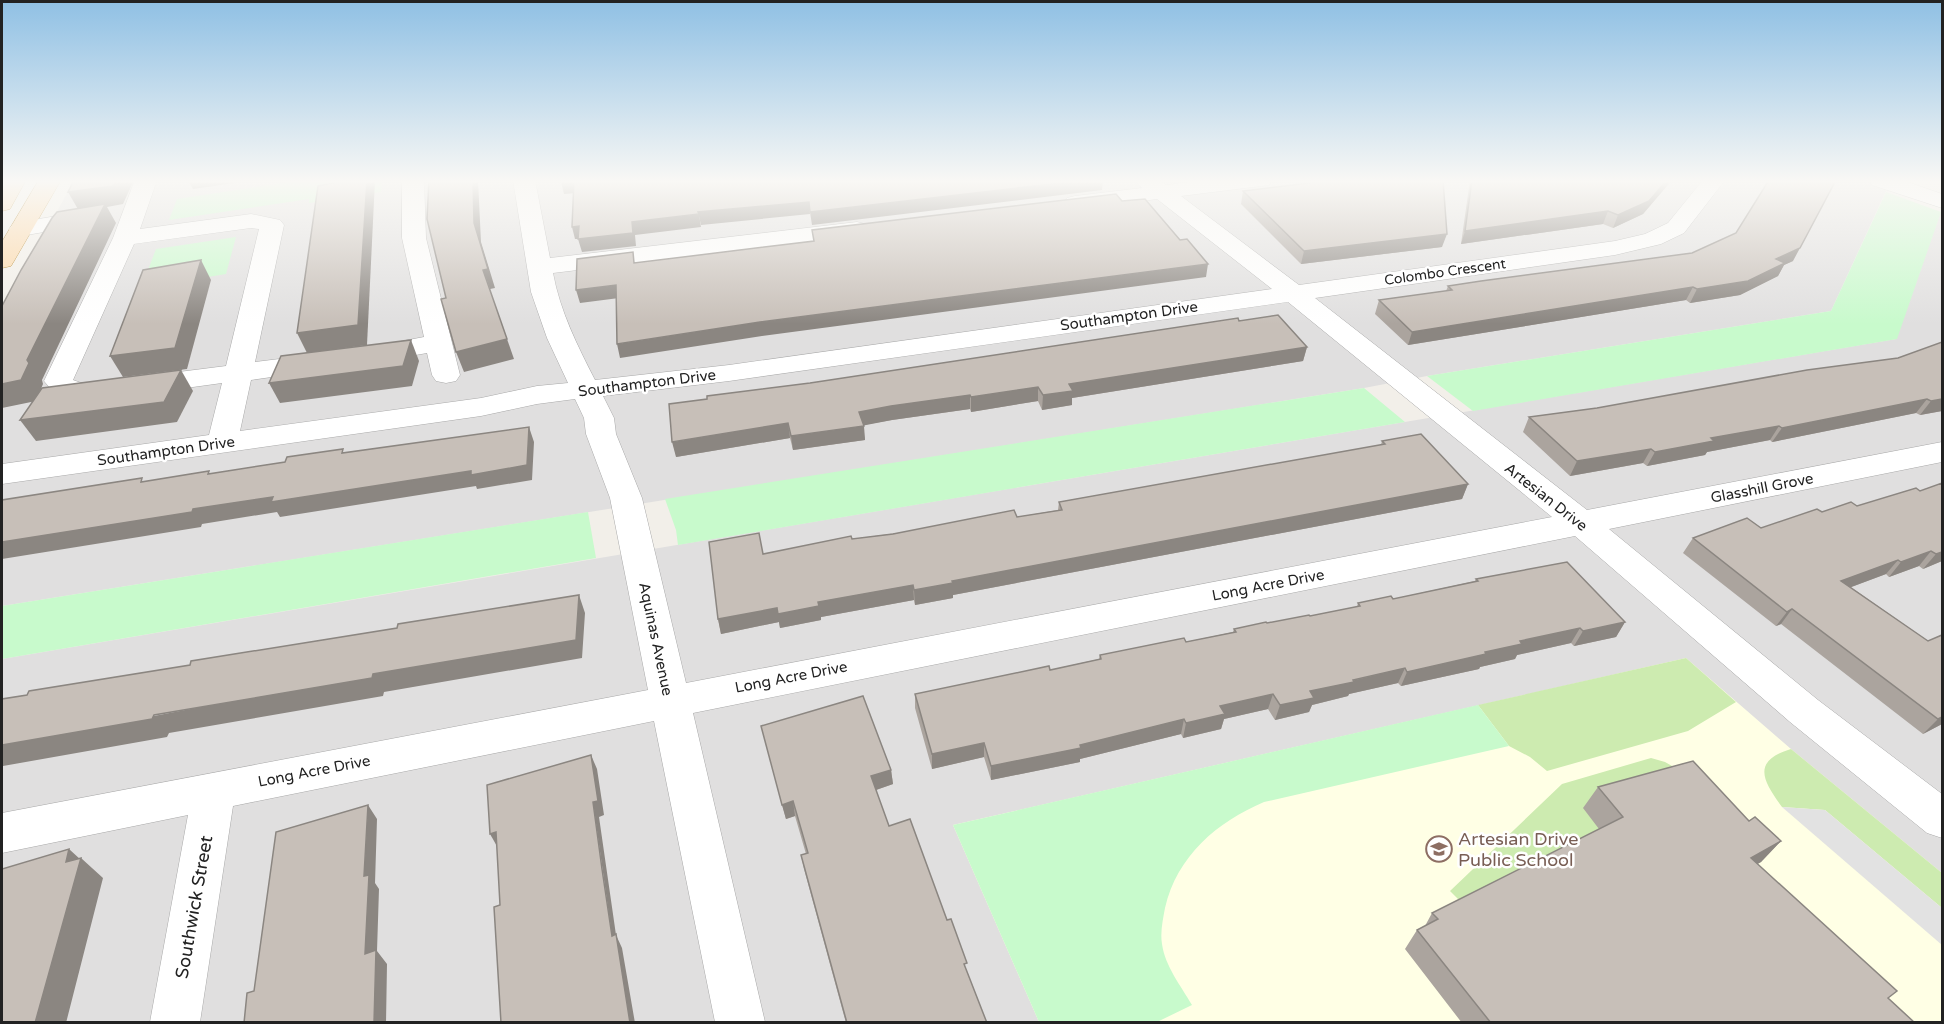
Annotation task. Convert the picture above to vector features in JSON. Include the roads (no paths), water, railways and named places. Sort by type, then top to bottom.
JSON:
[{"type":"main road","points":[[2,261],[21,229]]},
{"type":"street","points":[[21,229],[29,228]]},
{"type":"street","points":[[129,228],[58,381],[67,390],[84,393],[401,351],[437,342]]},
{"type":"street","points":[[125,238],[200,228]]},
{"type":"street","points":[[222,444],[271,228]]},
{"type":"street","points":[[414,228],[414,238],[437,342],[447,375]]},
{"type":"street","name":"Aquinas Avenue","points":[[532,228],[544,292],[560,338],[599,418],[601,434],[626,498],[740,1023]]},
{"type":"street","points":[[539,267],[867,228]]},
{"type":"street","name":"Artesian Drive","points":[[1208,228],[1293,293],[1582,524],[1804,711],[1938,810]]},
{"type":"street","name":"Colombo Crescent","points":[[1293,293],[1615,248],[1653,239],[1676,228]]},
{"type":"street","name":"Southampton Drive","points":[[2,474],[481,407],[537,395],[729,373],[1293,293]]},
{"type":"street","name":"Glasshill Grove","points":[[1582,524],[1942,452]]},
{"type":"street","name":"Long Acre Drive","points":[[2,833],[1582,524]]},
{"type":"street","name":"Southwick Street","points":[[175,1023],[214,791]]},
{"type":"place","name":"Artesian Drive Public School","points":[[1439,849]]}]
